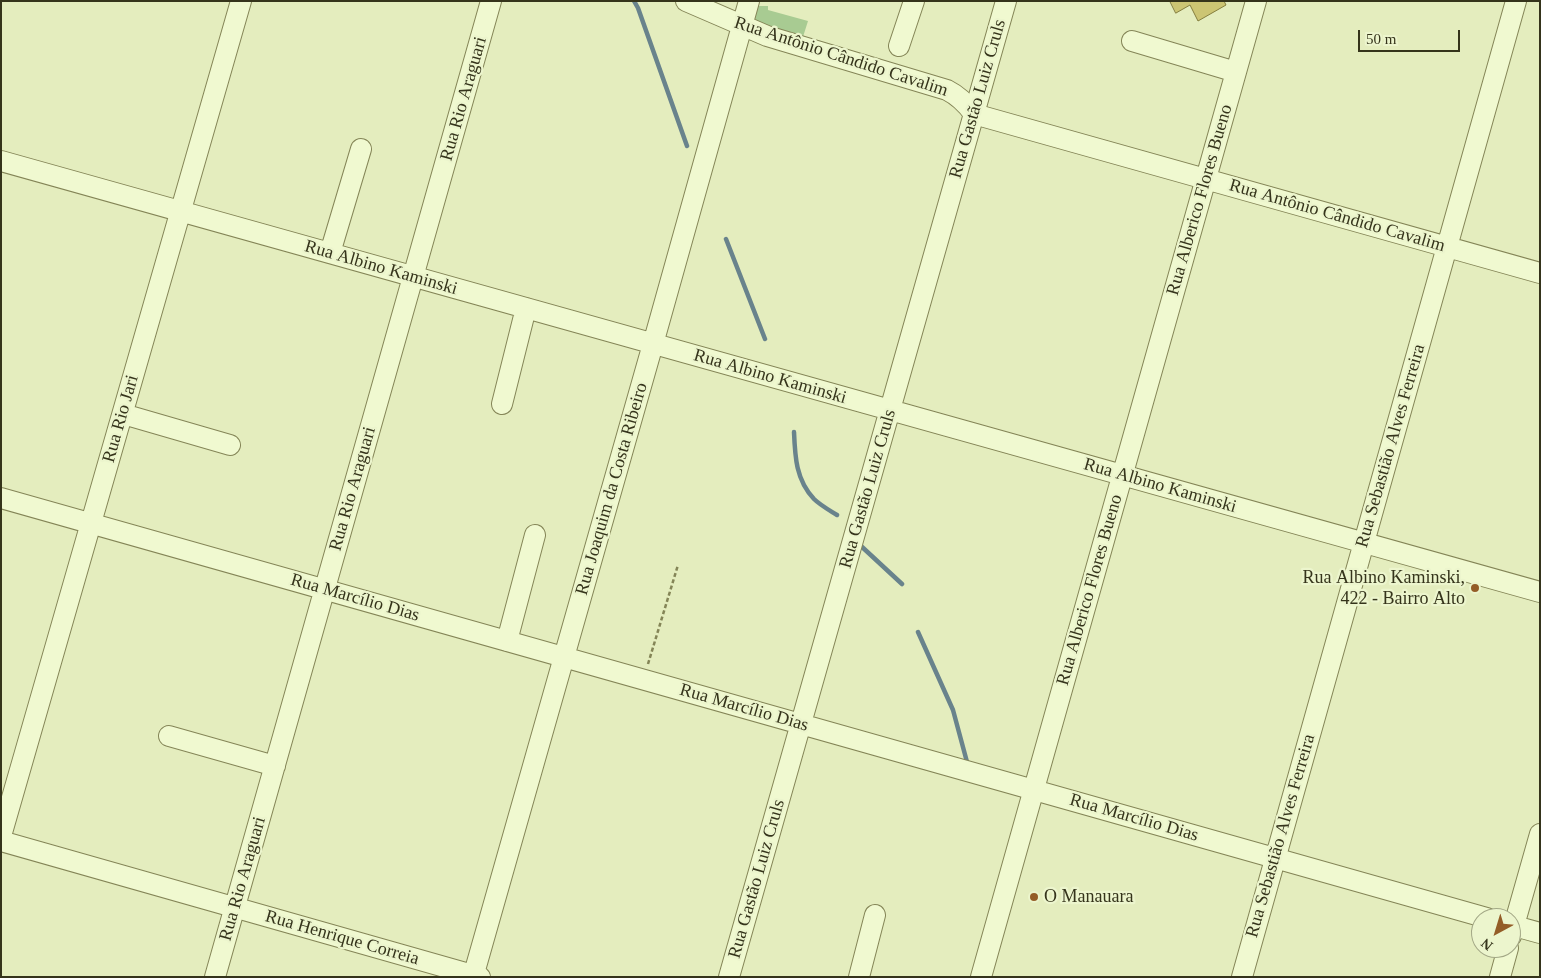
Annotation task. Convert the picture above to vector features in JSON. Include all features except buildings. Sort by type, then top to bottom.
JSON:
[{"type":"street","name":"Rua Rio Jari","points":[[1,836],[241,1]]},
{"type":"street","name":"Rua Rio Araguari","points":[[215,977],[491,1]]},
{"type":"street","name":"Rua Antônio Cândido Cavalim","points":[[686,1],[741,26],[787,43],[947,90],[956,94],[964,101],[974,114],[1540,273]]},
{"type":"street","name":"Rua Joaquim da Costa Ribeiro","points":[[476,976],[748,1]]},
{"type":"street","points":[[899,46],[914,1]]},
{"type":"street","name":"Rua Gastão Luiz Cruls","points":[[729,977],[1006,1]]},
{"type":"street","name":"Rua Alberico Flores Bueno","points":[[981,977],[1256,1]]},
{"type":"street","name":"Rua Sebastião Alves Ferreira","points":[[1242,977],[1516,1]]},
{"type":"street","points":[[1132,41],[1236,72]]},
{"type":"street","points":[[330,253],[361,149]]},
{"type":"street","name":"Rua Albino Kaminski","points":[[1,161],[1540,592]]},
{"type":"street","points":[[502,404],[526,308]]},
{"type":"street","points":[[122,414],[230,445]]},
{"type":"street","name":"Rua Marcílio Dias","points":[[1,498],[1471,913]]},
{"type":"street","points":[[508,641],[534,535]]},
{"type":"street","points":[[169,736],[275,766]]},
{"type":"street","points":[[1518,908],[1540,834]]},
{"type":"street","name":"Rua Henrique Correia","points":[[1,841],[476,976]]},
{"type":"street","points":[[859,977],[875,915]]},
{"type":"street","points":[[1521,930],[1540,933]]},
{"type":"street","points":[[1500,977],[1505,958]]},
{"type":"path","points":[[644,679],[678,565]]},
{"type":"green space","points":[[757,6],[768,6],[768,10],[808,21],[802,40],[757,22],[754,17]]},
{"type":"waterway","points":[[634,1],[687,146]]},
{"type":"waterway","points":[[726,239],[765,339]]},
{"type":"waterway","points":[[794,432],[796,459],[803,484],[816,501],[837,515]]},
{"type":"waterway","points":[[861,546],[902,584]]},
{"type":"waterway","points":[[918,632],[953,710],[967,762]]},
{"type":"place","name":"Rua Albino Kaminski, 422 - Bairro Alto","points":[[1475,588]]},
{"type":"place","name":"O Manauara","points":[[1034,897]]}]
